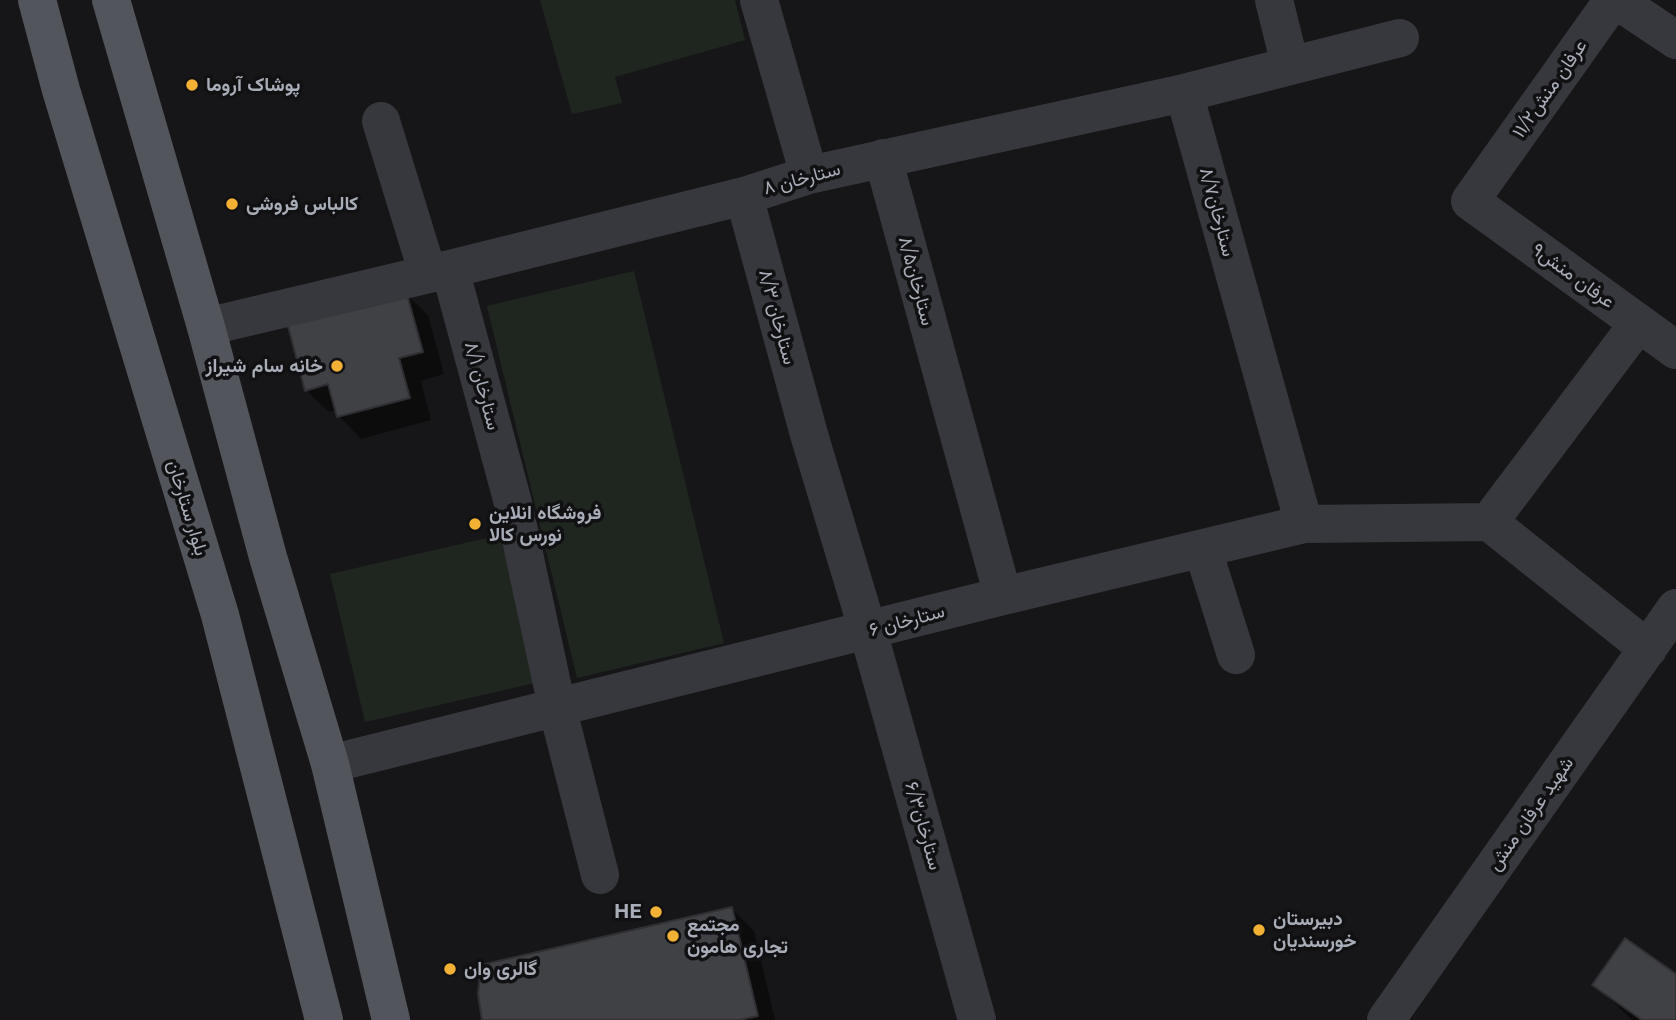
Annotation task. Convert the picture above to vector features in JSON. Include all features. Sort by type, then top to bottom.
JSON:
[{"type":"main road","name":"بلوار ستارخان","points":[[37,0],[61,90],[220,615],[324,1020]]},
{"type":"main road","points":[[111,0],[206,327],[268,557],[330,764],[391,1020]]},
{"type":"street","points":[[759,0],[809,175]]},
{"type":"street","points":[[1274,0],[1290,65]]},
{"type":"street","points":[[1615,0],[1676,40]]},
{"type":"street","name":"عرفان منش۱۱/۲","points":[[1478,189],[1615,0]]},
{"type":"street","name":"ستارخان ۸","points":[[206,327],[744,195],[809,175],[1184,93],[1400,38]]},
{"type":"street","name":"ستارخان۸/۷","points":[[1184,93],[1304,524]]},
{"type":"street","name":"ستارخان ۸/۱","points":[[381,121],[439,271],[513,503],[557,707],[600,875]]},
{"type":"street","name":"ستارخان۸/۵","points":[[883,158],[1003,596]]},
{"type":"street","name":"عرفان منش۹","points":[[1478,189],[1638,324],[1676,351]]},
{"type":"street","name":"ستارخان ۸/۳","points":[[744,195],[810,439],[868,631]]},
{"type":"street","points":[[1638,324],[1489,522],[1648,649]]},
{"type":"street","name":"ستارخان ۶","points":[[330,764],[1003,596],[1304,524],[1489,522]]},
{"type":"street","points":[[1203,550],[1236,656]]},
{"type":"street","name":"شهید عرفان منش","points":[[1386,1020],[1676,608]]},
{"type":"street","name":"ستارخان۶/۳","points":[[868,631],[977,1020]]},
{"type":"shaded area","points":[[540,0],[735,0],[745,40],[615,77],[622,103],[572,114]]},
{"type":"shaded area","points":[[634,271],[724,643],[577,678],[487,306]]},
{"type":"shaded area","points":[[500,535],[535,683],[365,722],[330,574]]},
{"type":"building","points":[[406,291],[423,352],[399,358],[410,398],[337,417],[328,384],[305,391],[287,322]]},
{"type":"building","name":"مجتمع تجاری هامون","points":[[732,907],[758,1016],[739,1020],[482,1020],[478,994],[481,965]]},
{"type":"building","points":[[1625,938],[1676,974],[1676,1020],[1642,1020],[1592,985]]},
{"type":"place","name":"پوشاک آروما","points":[[192,85]]},
{"type":"place","name":"کالباس فروشی","points":[[232,204]]},
{"type":"place","name":"خانه سام شیراز","points":[[337,366]]},
{"type":"place","name":"فروشگاه انلاین نورس کالا","points":[[475,524]]},
{"type":"place","name":"HE","points":[[656,912]]},
{"type":"place","name":"دبیرستان خورسندیان","points":[[1259,930]]},
{"type":"place","name":"مجتمع تجاری هامون","points":[[673,936]]},
{"type":"place","name":"گالری وان","points":[[450,969]]}]
